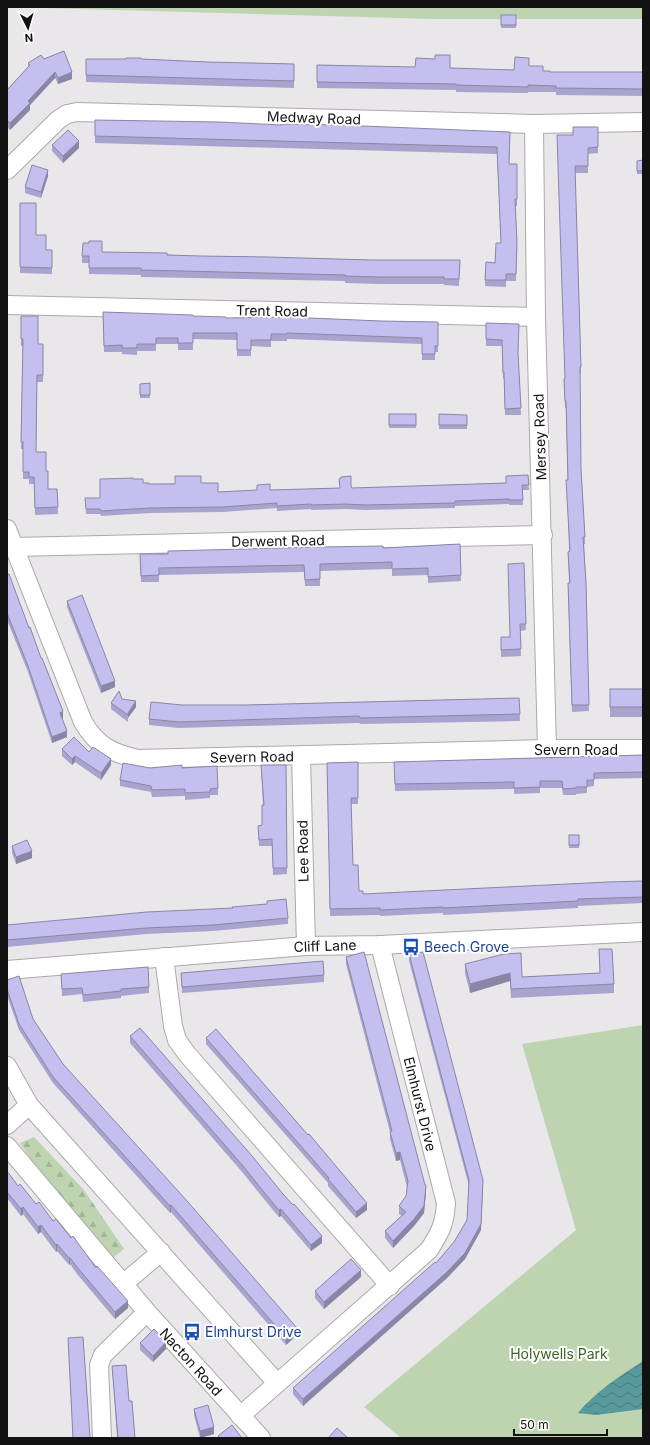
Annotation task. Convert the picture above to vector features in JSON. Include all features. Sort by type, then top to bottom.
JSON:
[{"type":"street","name":"Medway Road","points":[[7,170],[58,120],[68,114],[77,112],[534,124],[643,122]]},
{"type":"street","name":"Mersey Road","points":[[534,124],[536,318],[548,750]]},
{"type":"street","name":"Trent Road","points":[[7,305],[536,318]]},
{"type":"street","name":"Severn Road","points":[[7,529],[83,722],[98,742],[123,755],[138,759],[643,749]]},
{"type":"street","name":"Derwent Road","points":[[14,547],[543,535]]},
{"type":"street","name":"Lee Road","points":[[301,756],[306,946]]},
{"type":"street","name":"Cliff Lane","points":[[7,970],[306,946],[380,945],[643,932]]},
{"type":"street","name":"Elmhurst Drive","points":[[240,1416],[390,1286],[429,1250],[440,1232],[445,1217],[446,1203],[380,945]]},
{"type":"street","points":[[164,957],[173,1026],[177,1040],[184,1050],[390,1286]]},
{"type":"street","points":[[7,1066],[30,1105],[277,1383]]},
{"type":"street","points":[[7,1125],[30,1105]]},
{"type":"street","name":"Nacton Road","points":[[7,1146],[147,1312],[261,1438]]},
{"type":"street","points":[[123,1284],[161,1252]]},
{"type":"street","points":[[102,1438],[99,1365],[103,1355],[147,1312]]},
{"type":"green space","points":[[7,7],[643,7],[643,19],[433,19]]},
{"type":"green space","name":"Holywells Park","points":[[643,1025],[643,1438],[401,1438],[364,1407],[576,1230],[522,1044]]},
{"type":"green space","points":[[34,1137],[84,1190],[124,1249],[113,1258],[50,1188],[20,1143]]},
{"type":"water","points":[[643,1361],[643,1409],[596,1415],[578,1413],[600,1391]]},
{"type":"building","points":[[501,15],[516,15],[516,25],[501,25]]},
{"type":"building","points":[[64,51],[72,72],[58,78],[55,72],[28,101],[30,103],[10,123],[7,121],[7,90],[30,65],[28,63],[41,55],[44,59]]},
{"type":"building","points":[[435,55],[450,55],[450,68],[514,70],[515,57],[529,58],[529,66],[543,66],[543,71],[550,72],[643,72],[643,89],[556,88],[556,86],[528,85],[528,87],[456,84],[317,82],[317,65],[415,67],[416,58],[435,59]]},
{"type":"building","points":[[126,58],[294,64],[294,81],[86,75],[86,59]]},
{"type":"building","points":[[95,120],[338,125],[510,132],[509,164],[517,164],[517,199],[515,199],[517,243],[516,274],[506,274],[506,280],[485,280],[486,262],[495,263],[496,243],[501,243],[497,147],[95,136]]},
{"type":"building","points":[[573,127],[598,127],[598,147],[588,148],[588,166],[575,166],[581,367],[581,469],[585,537],[583,537],[586,583],[589,705],[572,705],[568,583],[570,583],[568,552],[570,551],[566,480],[568,480],[566,401],[564,379],[557,135],[573,135]]},
{"type":"building","points":[[68,130],[79,141],[63,156],[52,145]]},
{"type":"building","points":[[643,160],[643,171],[637,171],[637,161]]},
{"type":"building","points":[[32,165],[48,170],[41,192],[25,187]]},
{"type":"building","points":[[20,203],[36,203],[36,235],[46,235],[46,250],[52,250],[52,268],[20,267]]},
{"type":"building","points":[[89,241],[102,241],[102,252],[371,260],[460,260],[459,279],[444,279],[444,277],[379,277],[141,270],[141,268],[89,268],[89,256],[82,256],[83,243],[89,243]]},
{"type":"building","points":[[103,312],[193,315],[226,318],[287,317],[438,322],[438,346],[435,346],[435,354],[422,354],[422,338],[287,333],[271,334],[271,340],[251,340],[251,350],[237,350],[237,333],[193,333],[193,343],[178,343],[178,338],[156,338],[156,344],[137,344],[137,348],[122,348],[122,345],[104,346]]},
{"type":"building","points":[[21,316],[38,316],[38,344],[43,344],[43,375],[37,375],[36,452],[46,452],[48,489],[57,489],[58,507],[35,508],[34,477],[29,477],[29,472],[23,472],[23,442],[21,442],[23,339],[21,339]]},
{"type":"building","points":[[486,323],[519,324],[518,353],[521,408],[505,409],[502,340],[486,339]]},
{"type":"building","points":[[150,383],[150,395],[140,395],[140,384]]},
{"type":"building","points":[[389,414],[416,414],[416,425],[389,425]]},
{"type":"building","points":[[439,414],[467,415],[467,425],[439,425]]},
{"type":"building","points":[[528,475],[529,485],[522,485],[523,500],[509,499],[455,501],[455,503],[365,505],[311,504],[277,506],[277,503],[223,507],[150,508],[101,511],[100,509],[86,509],[85,498],[100,498],[100,479],[133,478],[143,479],[143,483],[149,484],[175,484],[175,476],[201,476],[201,483],[218,483],[218,492],[257,490],[257,485],[270,484],[270,490],[340,488],[339,479],[341,477],[351,476],[352,488],[506,483],[506,476]]},
{"type":"building","points":[[460,544],[461,575],[428,577],[428,568],[392,569],[392,562],[320,564],[320,579],[305,580],[304,565],[159,568],[159,575],[141,576],[140,554],[168,554],[168,551],[383,546],[383,548]]},
{"type":"building","points":[[524,563],[526,624],[520,624],[521,649],[501,650],[501,637],[510,637],[508,564]]},
{"type":"building","points":[[9,574],[63,711],[60,713],[67,731],[52,737],[28,666],[7,613],[7,575]]},
{"type":"building","points":[[82,595],[115,681],[101,686],[67,601]]},
{"type":"building","points":[[610,689],[643,689],[643,707],[610,707]]},
{"type":"building","points":[[119,691],[122,699],[136,701],[128,715],[111,703]]},
{"type":"building","points":[[519,698],[520,714],[360,718],[359,716],[179,722],[149,719],[151,702],[182,705],[246,705]]},
{"type":"building","points":[[74,737],[89,752],[93,747],[111,759],[101,773],[75,756],[72,759],[62,749]]},
{"type":"building","points":[[643,755],[643,772],[594,773],[594,780],[587,780],[587,787],[563,789],[562,781],[540,781],[540,787],[514,788],[514,782],[395,784],[394,762]]},
{"type":"building","points":[[358,762],[358,798],[351,798],[353,865],[358,865],[359,891],[363,891],[363,894],[643,881],[643,897],[578,899],[578,901],[443,908],[380,910],[380,908],[330,909],[327,763]]},
{"type":"building","points":[[123,763],[150,768],[182,765],[182,768],[217,766],[218,788],[210,789],[210,792],[185,793],[185,789],[152,790],[151,786],[120,780]]},
{"type":"building","points":[[261,765],[286,765],[287,868],[273,868],[272,839],[259,840],[258,826],[262,825],[262,805],[264,805]]},
{"type":"building","points":[[569,835],[579,835],[579,845],[569,845]]},
{"type":"building","points":[[27,840],[32,851],[16,857],[12,846]]},
{"type":"building","points":[[286,899],[288,918],[7,940],[7,925],[147,912],[233,908],[232,907],[267,904],[267,901]]},
{"type":"building","points":[[599,949],[612,949],[614,984],[511,989],[510,973],[470,984],[465,964],[504,954],[521,953],[522,977],[600,973]]},
{"type":"building","points":[[364,952],[426,1185],[424,1206],[393,1241],[385,1231],[406,1212],[399,1206],[406,1196],[408,1181],[400,1152],[396,1153],[390,1132],[392,1131],[346,957]]},
{"type":"building","points":[[423,952],[483,1180],[481,1224],[465,1253],[447,1272],[303,1399],[293,1388],[435,1262],[436,1263],[454,1242],[467,1220],[469,1180],[409,954]]},
{"type":"building","points":[[323,961],[324,975],[182,987],[181,973]]},
{"type":"building","points":[[148,967],[149,987],[121,989],[121,991],[83,995],[82,988],[62,989],[61,974]]},
{"type":"building","points":[[19,976],[33,1019],[63,1064],[188,1202],[297,1328],[286,1338],[171,1205],[170,1206],[53,1077],[19,1024],[7,989],[7,980]]},
{"type":"building","points":[[140,1028],[253,1157],[283,1194],[293,1205],[294,1204],[322,1236],[311,1245],[281,1209],[279,1210],[272,1202],[243,1166],[130,1036]]},
{"type":"building","points":[[216,1029],[308,1135],[309,1134],[367,1203],[356,1212],[328,1179],[329,1178],[206,1038]]},
{"type":"building","points":[[7,1171],[18,1186],[20,1184],[36,1204],[39,1202],[53,1221],[56,1219],[71,1238],[73,1236],[96,1268],[97,1266],[128,1301],[115,1312],[70,1258],[57,1244],[56,1245],[41,1225],[38,1227],[23,1207],[21,1209],[7,1192]]},
{"type":"building","points":[[351,1259],[361,1270],[324,1302],[315,1291]]},
{"type":"building","points":[[154,1329],[166,1342],[153,1356],[140,1343]]},
{"type":"building","points":[[83,1337],[90,1438],[73,1438],[68,1338]]},
{"type":"building","points":[[126,1365],[129,1401],[132,1401],[135,1438],[118,1438],[112,1366]]},
{"type":"building","points":[[208,1405],[214,1427],[200,1431],[194,1409]]},
{"type":"building","points":[[232,1425],[242,1438],[220,1438],[218,1436]]},
{"type":"building","points":[[337,1428],[348,1438],[328,1438]]},
{"type":"place","name":"Beech Grove","points":[[411,947]]},
{"type":"place","name":"Elmhurst Drive","points":[[192,1332]]}]
